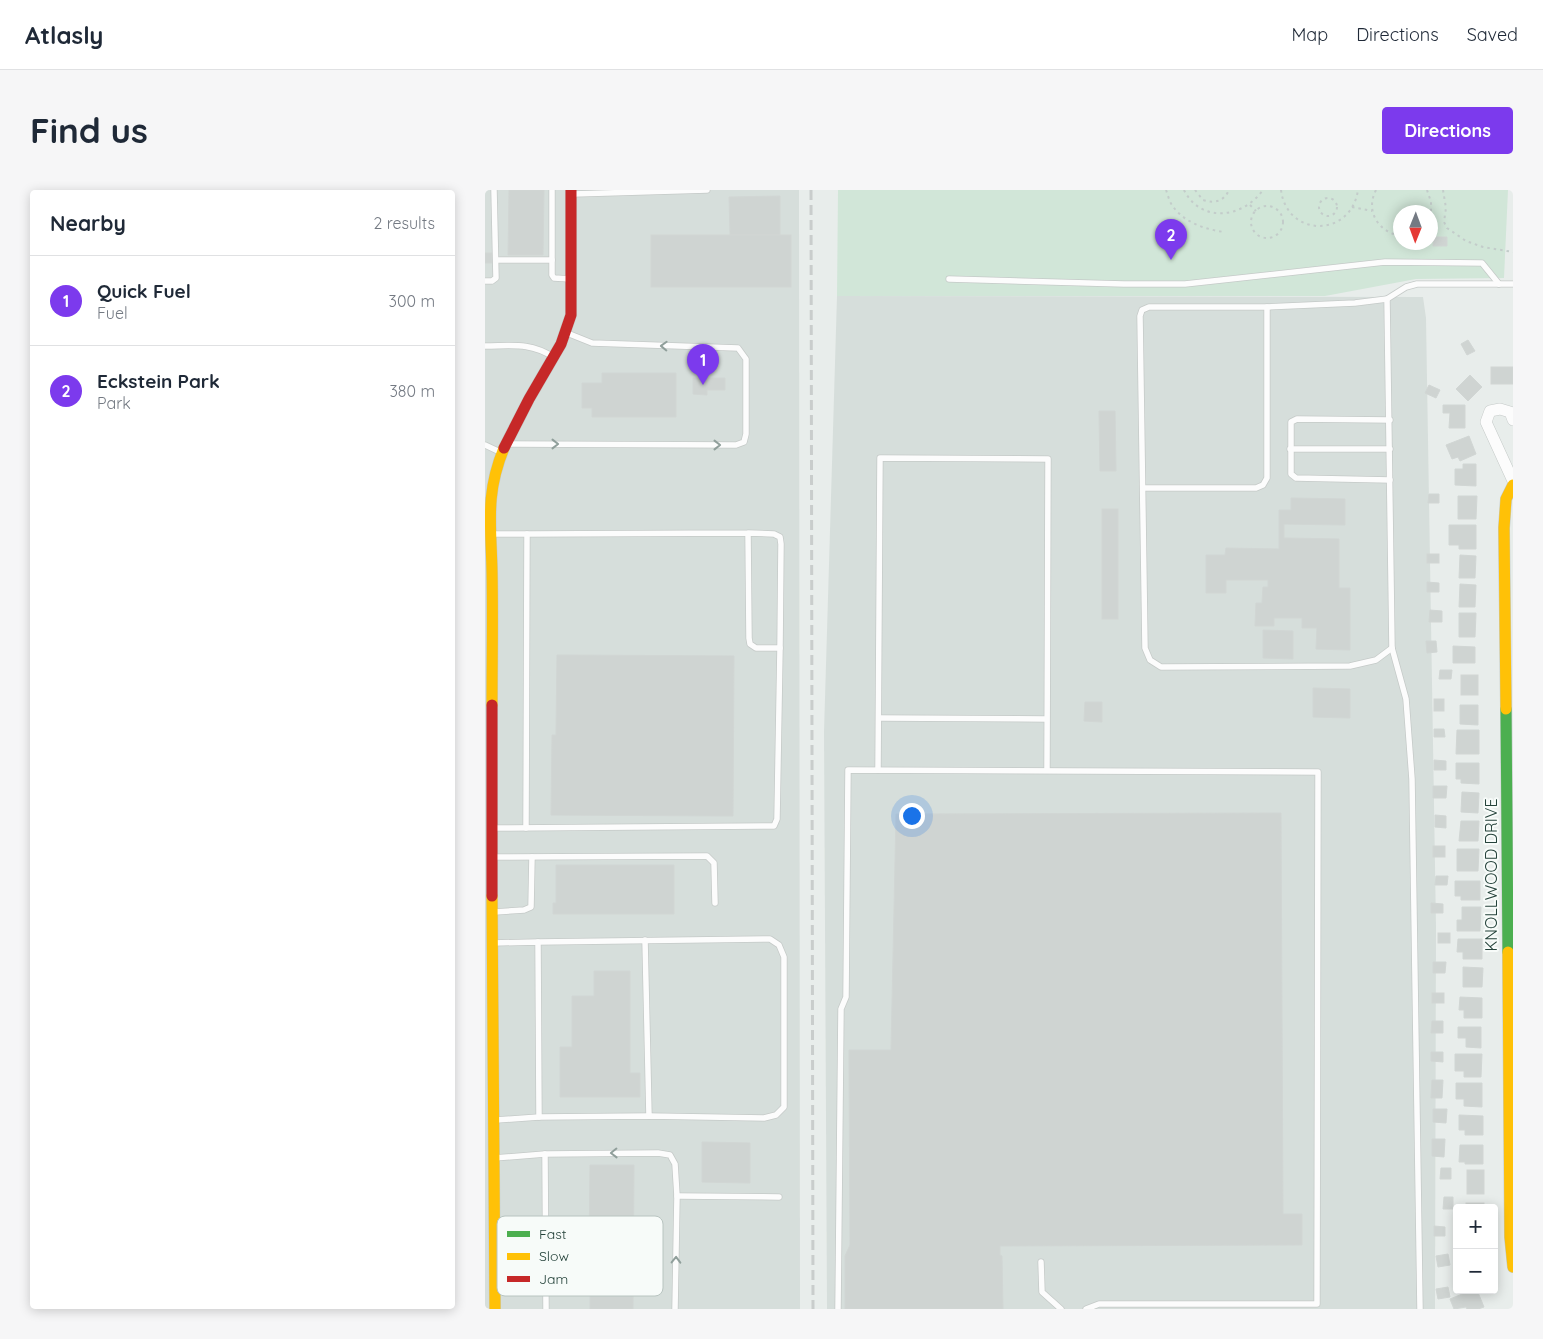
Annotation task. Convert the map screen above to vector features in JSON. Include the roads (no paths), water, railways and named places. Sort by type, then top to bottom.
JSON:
[{"type":"street","points":[[495,1309],[492,943],[492,570],[487,509],[490,488],[504,448],[561,344],[571,314],[571,192]]},
{"type":"street","points":[[1513,420],[1510,412],[1500,409],[1490,410],[1486,422],[1513,481]]},
{"type":"street","name":"KNOLLWOOD DRIVE","points":[[1513,485],[1506,500],[1504,528],[1510,917],[1510,1237],[1513,1267]]},
{"type":"lane","points":[[485,281],[495,280],[494,190]]},
{"type":"lane","points":[[552,190],[552,275],[554,278],[572,280]]},
{"type":"lane","points":[[571,192],[707,190]]},
{"type":"lane","points":[[496,260],[552,260]]},
{"type":"lane","points":[[949,279],[1185,284],[1385,262],[1482,264],[1499,284]]},
{"type":"lane","points":[[1392,648],[1376,660],[1351,666],[1161,666],[1150,660],[1145,648],[1140,316],[1142,310],[1149,307],[1267,307],[1355,303],[1387,299],[1406,287],[1417,284],[1513,284]]},
{"type":"lane","points":[[1387,299],[1392,648],[1406,699],[1412,779],[1420,1309]]},
{"type":"lane","points":[[1143,488],[1256,488],[1263,485],[1267,478],[1267,307]]},
{"type":"lane","points":[[485,445],[504,448],[736,445],[743,442],[746,434],[746,359],[738,348],[592,343],[565,332]]},
{"type":"lane","points":[[485,346],[530,346],[541,349],[553,358]]},
{"type":"lane","points":[[1389,420],[1297,419],[1291,422],[1291,474],[1302,480],[1390,480]]},
{"type":"lane","points":[[1291,449],[1389,449]]},
{"type":"lane","points":[[878,770],[880,458],[1048,459],[1047,770]]},
{"type":"lane","points":[[489,534],[748,532],[775,534],[780,537],[777,819],[774,826],[493,828]]},
{"type":"lane","points":[[748,532],[750,644],[756,648],[780,648]]},
{"type":"lane","points":[[527,534],[527,828]]},
{"type":"lane","points":[[879,718],[1046,719]]},
{"type":"lane","points":[[837,1309],[841,1008],[846,997],[848,770],[1318,772],[1317,1304],[1250,1307],[1099,1304],[1086,1309]]},
{"type":"lane","points":[[492,858],[707,856],[714,863],[715,903]]},
{"type":"lane","points":[[492,912],[524,910],[531,907],[532,857]]},
{"type":"lane","points":[[492,943],[770,938],[779,945],[784,957],[784,1106],[776,1115],[764,1118],[649,1116],[539,1117],[494,1120]]},
{"type":"lane","points":[[645,940],[649,1116]]},
{"type":"lane","points":[[537,942],[539,1117]]},
{"type":"lane","points":[[494,1158],[545,1154],[658,1153],[670,1155],[675,1164],[677,1196],[675,1309]]},
{"type":"lane","points":[[545,1154],[545,1216]]},
{"type":"lane","points":[[677,1196],[779,1196]]},
{"type":"lane","points":[[1041,1262],[1042,1292],[1061,1309]]},
{"type":"lane","points":[[546,1296],[546,1309]]},
{"type":"railway","points":[[811,190],[813,1309]]},
{"type":"place","name":"Eckstein Park","points":[[1171,260]]},
{"type":"place","name":"Quick Fuel","points":[[703,385]]}]
